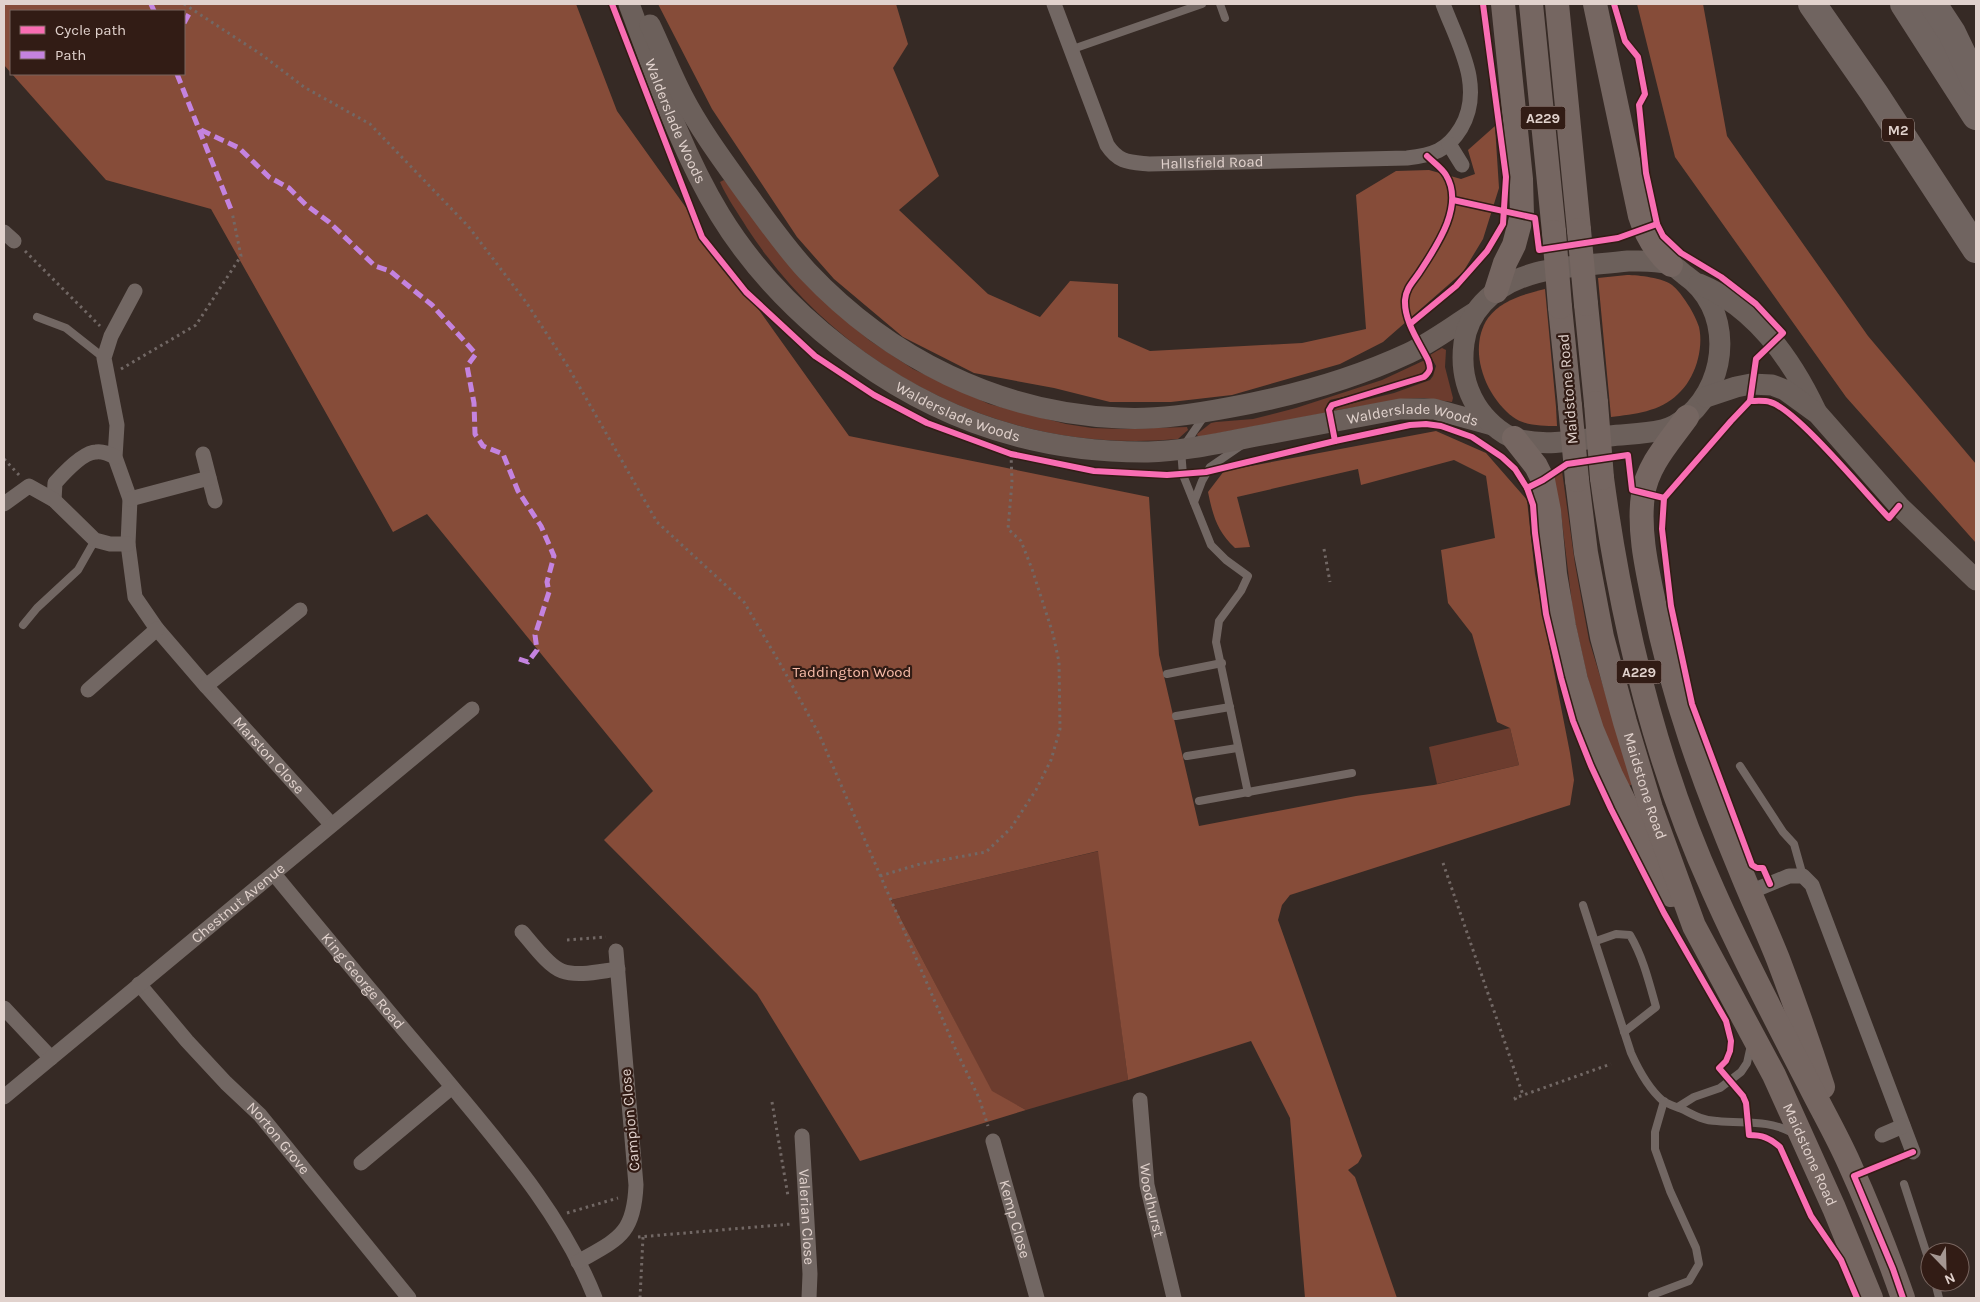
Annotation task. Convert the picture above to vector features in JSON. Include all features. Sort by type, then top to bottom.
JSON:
[{"type":"highway","name":"M2","points":[[1812,4],[1874,93],[1976,250]]},
{"type":"highway","points":[[1904,4],[1976,116]]},
{"type":"highway","points":[[1933,4],[1952,33],[1976,83]]},
{"type":"main road","points":[[1496,291],[1514,245],[1522,215],[1521,179],[1503,4]]},
{"type":"main road","name":"Maidstone Road","points":[[1531,4],[1577,480],[1586,553],[1605,646],[1625,722],[1652,808],[1694,926],[1749,1027],[1803,1138],[1871,1298]]},
{"type":"main road","name":"Maidstone Road","points":[[1557,4],[1602,478],[1612,549],[1628,628],[1652,723],[1676,797],[1706,874],[1732,933],[1848,1162],[1903,1298]]},
{"type":"main road","points":[[1595,4],[1640,216],[1652,243],[1661,256],[1671,265]]},
{"type":"main road","points":[[1687,417],[1659,455],[1649,474],[1643,494],[1644,539],[1660,635],[1676,693],[1717,811],[1760,888],[1804,1030],[1848,1162]]},
{"type":"main road","points":[[1514,438],[1531,458],[1543,480],[1564,626],[1576,680],[1592,730],[1626,806],[1673,900],[1694,926]]},
{"type":"street","name":"Walderslade Woods","points":[[629,4],[666,105],[685,148],[720,215],[766,280],[834,342],[898,388],[940,410],[985,427],[1039,442],[1099,450],[1150,452],[1181,450],[1400,409],[1418,408],[1452,413],[1492,425]]},
{"type":"street","name":"Walderslade Woods","points":[[641,4],[682,95],[705,135],[770,225],[807,271],[852,314],[880,336],[949,376],[980,390],[1029,405],[1085,415],[1120,418],[1176,416],[1207,412],[1270,400],[1363,372],[1409,353],[1474,313]]},
{"type":"street","name":"Hallsfield Road","points":[[1054,4],[1107,145],[1119,158],[1149,164],[1427,156],[1449,144],[1463,124],[1470,104],[1471,78],[1444,4]]},
{"type":"street","points":[[1449,144],[1462,165]]},
{"type":"street","points":[[1697,283],[1706,294],[1716,320],[1720,347],[1718,371],[1706,397],[1687,417],[1675,425],[1663,430],[1543,443],[1514,438],[1492,425],[1480,412],[1473,400],[1464,375],[1462,357],[1464,340],[1474,313],[1496,291],[1524,276],[1540,271],[1628,261],[1649,261],[1671,265],[1697,283],[1721,295],[1766,331],[1801,380],[1818,414]]},
{"type":"street","name":"Marston Close","points":[[135,290],[111,336],[104,358],[106,377],[117,425],[115,457],[130,499],[128,544],[134,597],[157,629],[206,686],[331,824]]},
{"type":"street","points":[[1706,397],[1751,384],[1772,385],[1785,390],[1818,414],[1899,506],[1976,580]]},
{"type":"street","points":[[54,500],[55,483],[69,467],[94,452],[105,453],[115,457]]},
{"type":"street","points":[[203,454],[215,501]]},
{"type":"street","points":[[130,499],[209,478]]},
{"type":"street","points":[[4,504],[28,486],[54,500],[94,540],[110,544],[128,544]]},
{"type":"street","points":[[206,686],[300,610]]},
{"type":"street","points":[[88,690],[157,629]]},
{"type":"street","name":"Chestnut Avenue","points":[[4,1097],[472,709]]},
{"type":"street","name":"King George Road","points":[[274,874],[508,1153],[552,1218],[578,1262],[595,1298]]},
{"type":"street","points":[[1760,888],[1789,876],[1803,876],[1812,885],[1913,1152]]},
{"type":"street","points":[[522,932],[552,966],[562,971],[573,974],[618,969]]},
{"type":"street","name":"Campion Close","points":[[578,1262],[617,1238],[627,1229],[634,1212],[636,1192],[618,969],[611,946]]},
{"type":"street","name":"Norton Grove","points":[[139,984],[187,1041],[260,1116],[409,1298]]},
{"type":"street","points":[[4,1008],[50,1058]]},
{"type":"street","points":[[361,1163],[452,1087]]},
{"type":"street","name":"Woodhurst","points":[[1140,1100],[1147,1185],[1174,1298]]},
{"type":"street","points":[[1882,1135],[1903,1126]]},
{"type":"street","name":"Valerian Close","points":[[802,1136],[810,1274],[809,1298]]},
{"type":"street","name":"Kemp Close","points":[[993,1141],[1037,1298]]},
{"type":"lane","points":[[1070,50],[1202,4]]},
{"type":"lane","points":[[1220,4],[1225,18]]},
{"type":"lane","points":[[37,317],[66,328],[104,358]]},
{"type":"lane","points":[[1207,412],[1181,450],[1183,475],[1212,545],[1226,560],[1248,576],[1241,590],[1219,621],[1216,642],[1222,663],[1237,748],[1248,792]]},
{"type":"lane","points":[[1194,502],[1210,467],[1254,437]]},
{"type":"lane","points":[[24,625],[37,608],[78,570],[94,540]]},
{"type":"lane","points":[[1167,674],[1222,663]]},
{"type":"lane","points":[[1176,716],[1230,707]]},
{"type":"lane","points":[[1187,756],[1237,748]]},
{"type":"lane","points":[[1740,766],[1783,832],[1794,844],[1803,876]]},
{"type":"lane","points":[[1199,801],[1352,772]]},
{"type":"lane","points":[[1583,905],[1624,1032],[1640,1072],[1650,1087],[1664,1101],[1698,1117],[1716,1121],[1760,1122],[1784,1128],[1803,1138]]},
{"type":"lane","points":[[1596,941],[1616,934],[1630,934],[1639,950],[1649,982],[1656,1007],[1624,1032]]},
{"type":"lane","points":[[1678,1107],[1694,1097],[1720,1088],[1741,1072],[1747,1063],[1751,1051],[1752,1042],[1749,1027]]},
{"type":"lane","points":[[1652,1295],[1689,1281],[1700,1264],[1696,1248],[1670,1191],[1655,1149],[1655,1132],[1664,1101]]},
{"type":"lane","points":[[1904,1184],[1923,1242]]},
{"type":"path","points":[[184,4],[262,55],[304,87],[370,124],[468,226],[526,302],[568,365],[657,522],[744,602],[819,734],[979,1098],[993,1141]]},
{"type":"path","points":[[106,377],[196,325],[241,256],[232,212]]},
{"type":"path","points":[[9,236],[111,336]]},
{"type":"path","points":[[1002,451],[1020,456]]},
{"type":"path","points":[[880,876],[920,864],[986,852],[1011,828],[1036,790],[1050,760],[1060,729],[1060,662],[1053,634],[1041,594],[1020,541],[1008,529],[1012,482],[1011,454]]},
{"type":"path","points":[[1324,549],[1330,582]]},
{"type":"path","points":[[1443,863],[1523,1095]]},
{"type":"path","points":[[567,940],[606,937],[611,946]]},
{"type":"path","points":[[1516,1100],[1515,1098],[1611,1064]]},
{"type":"path","points":[[772,1102],[788,1197]]},
{"type":"path","points":[[552,1218],[636,1192]]},
{"type":"path","points":[[617,1238],[793,1223],[794,1231]]},
{"type":"path","points":[[640,1298],[643,1236]]},
{"type":"shaded area","points":[[724,180],[843,318],[869,340],[913,369],[989,404],[1066,424],[1092,428],[1122,429],[1187,427],[1188,430],[1178,439],[1114,440],[1051,433],[991,417],[933,394],[879,362],[830,324],[785,279],[747,228],[726,194],[720,182]]},
{"type":"shaded area","points":[[1442,348],[1446,350],[1445,367],[1453,398],[1452,402],[1424,398],[1402,399],[1333,411],[1338,407],[1394,393],[1430,380],[1436,366],[1430,355]]},
{"type":"shaded area","points":[[1425,360],[1427,368],[1422,373],[1398,383],[1330,400],[1325,413],[1198,437],[1197,434],[1211,423],[1253,419],[1296,408],[1382,380]]},
{"type":"shaded area","points":[[1562,471],[1575,564],[1589,640],[1633,784],[1626,787],[1601,729],[1573,612],[1561,513],[1553,478]]},
{"type":"shaded area","points":[[1510,728],[1519,765],[1437,784],[1429,747]]},
{"type":"shaded area","points":[[1099,851],[1128,1080],[1026,1110],[992,1092],[891,900]]},
{"type":"green space","name":"Taddington Wood","points":[[4,4],[576,4],[617,111],[849,436],[1149,497],[1159,655],[1199,826],[1356,796],[1434,785],[1519,765],[1510,728],[1497,722],[1472,634],[1448,603],[1441,550],[1495,538],[1486,476],[1454,460],[1361,485],[1358,469],[1237,497],[1250,547],[1235,548],[1217,523],[1208,492],[1224,471],[1436,431],[1486,453],[1527,500],[1535,574],[1574,780],[1570,805],[1290,895],[1282,905],[1278,920],[1362,1156],[1358,1163],[1348,1170],[1355,1177],[1397,1298],[1305,1298],[1290,1118],[1251,1041],[1128,1080],[1098,851],[891,900],[992,1091],[1026,1110],[860,1161],[757,994],[604,840],[653,791],[427,514],[393,532],[211,209],[106,180],[13,75],[185,75],[185,10],[10,10],[10,72],[4,65]]},
{"type":"green space","points":[[658,4],[896,4],[908,44],[893,68],[939,176],[899,210],[988,294],[1040,317],[1070,281],[1118,284],[1118,337],[1150,351],[1302,343],[1366,329],[1356,195],[1396,171],[1429,170],[1461,179],[1475,174],[1468,150],[1495,126],[1499,188],[1483,239],[1463,272],[1383,342],[1340,364],[1232,395],[1171,402],[1110,402],[1054,388],[974,373],[903,337],[834,279],[797,237],[712,109]]},
{"type":"green space","points":[[1637,4],[1703,4],[1727,136],[1868,336],[1976,464],[1976,543],[1846,397],[1675,157]]},
{"type":"green space","points":[[1627,275],[1657,279],[1672,285],[1680,293],[1688,304],[1699,327],[1699,354],[1689,380],[1684,388],[1671,400],[1646,411],[1611,417],[1598,278]]},
{"type":"green space","points":[[1545,289],[1557,426],[1529,424],[1513,417],[1494,397],[1487,385],[1479,357],[1482,330],[1493,312],[1506,302]]},
{"type":"marked path","points":[[151,4],[154,10]]},
{"type":"marked path","points":[[185,21],[191,10]]},
{"type":"marked path","points":[[177,75],[232,212]]},
{"type":"marked path","points":[[201,130],[239,148],[269,177],[289,188],[306,205],[329,222],[375,266],[390,271],[432,305],[476,354],[467,366],[474,403],[475,434],[483,446],[503,454],[518,491],[541,526],[554,556],[547,582],[549,592],[535,635],[537,650],[528,662],[519,659]]},
{"type":"cycle path","points":[[612,4],[702,237],[746,292],[815,356],[874,395],[927,423],[1011,454],[1094,471],[1167,475],[1206,472],[1335,441],[1410,425],[1426,424],[1441,426],[1472,437],[1502,457],[1515,469],[1527,488],[1533,505],[1546,614],[1573,721],[1591,766],[1664,913],[1726,1021],[1731,1041],[1730,1051],[1726,1061],[1719,1068],[1743,1096],[1746,1103],[1749,1135],[1766,1138],[1780,1147],[1811,1216],[1841,1260],[1857,1298]]},
{"type":"cycle path","points":[[1410,324],[1456,286],[1487,251],[1503,224],[1506,177],[1483,4]]},
{"type":"cycle path","points":[[1614,4],[1625,41],[1638,57],[1645,94],[1639,105],[1646,173],[1657,224],[1663,236],[1681,253],[1721,277],[1756,304],[1783,333],[1756,359],[1750,401]]},
{"type":"cycle path","points":[[1335,441],[1329,410],[1332,405],[1424,377],[1430,369],[1428,360],[1409,323],[1405,300],[1408,289],[1440,239],[1446,226],[1452,200],[1451,187],[1446,175],[1427,156]]},
{"type":"cycle path","points":[[1453,200],[1535,218],[1539,250],[1618,238],[1657,224]]},
{"type":"cycle path","points":[[1770,884],[1763,868],[1757,868],[1752,865],[1692,704],[1671,606],[1662,529],[1664,498],[1750,401],[1763,401],[1770,402],[1796,419],[1831,454],[1889,518],[1899,506]]},
{"type":"cycle path","points":[[1527,488],[1567,464],[1628,455],[1632,490],[1664,498]]},
{"type":"cycle path","points":[[1903,1298],[1893,1269],[1854,1176],[1913,1152]]}]
